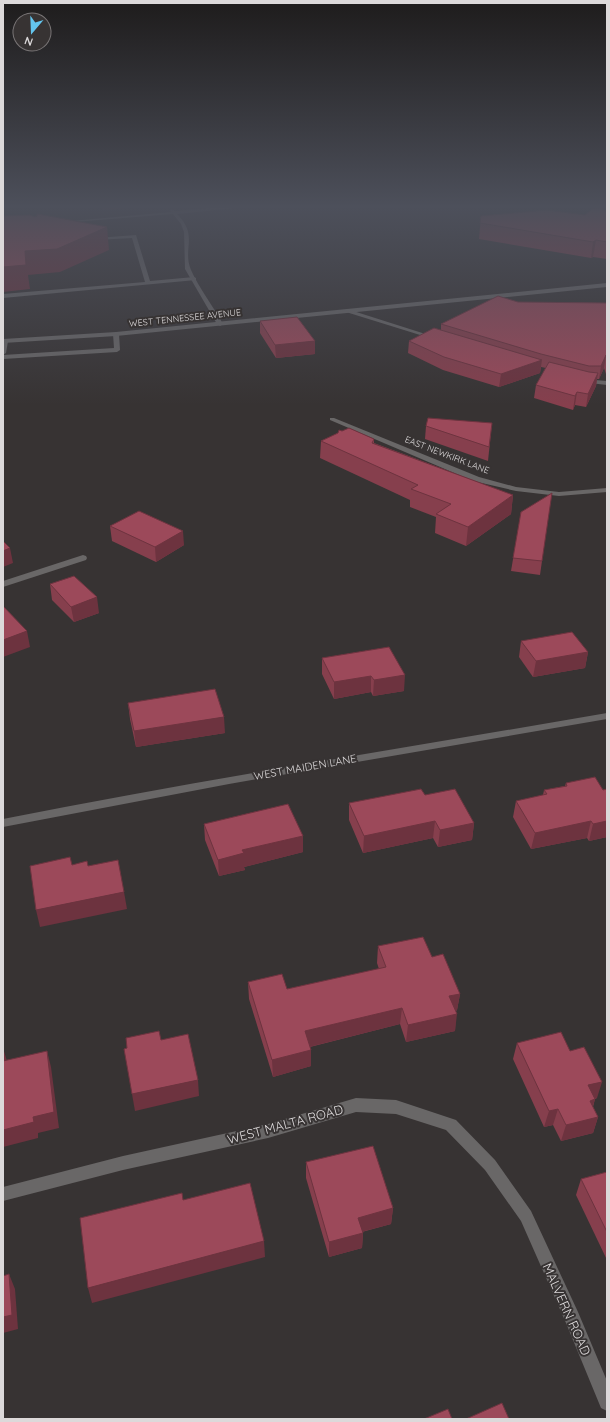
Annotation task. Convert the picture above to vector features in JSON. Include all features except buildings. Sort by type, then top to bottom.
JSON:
[{"type":"street","points":[[145,272],[148,283]]},
{"type":"street","points":[[190,272],[220,324]]},
{"type":"street","points":[[3,296],[194,279]]},
{"type":"street","name":"WEST TENNESSEE AVENUE","points":[[4,341],[116,334],[607,285]]},
{"type":"street","points":[[348,311],[443,340]]},
{"type":"street","points":[[3,357],[117,350],[116,334]]},
{"type":"street","points":[[3,353],[4,341]]},
{"type":"street","points":[[573,378],[587,382],[607,383]]},
{"type":"street","name":"EAST NEWKIRK LANE","points":[[332,419],[476,479],[516,489],[559,494],[607,490]]},
{"type":"street","points":[[3,584],[83,558]]},
{"type":"street","name":"WEST MAIDEN LANE","points":[[3,823],[161,791],[607,716]]},
{"type":"street","name":"WEST MALTA ROAD","points":[[3,1194],[124,1163],[268,1131],[356,1105],[371,1104],[396,1107],[451,1125],[490,1165],[526,1216]]},
{"type":"street","name":"MALVERN ROAD","points":[[526,1216],[572,1318],[607,1402]]}]
